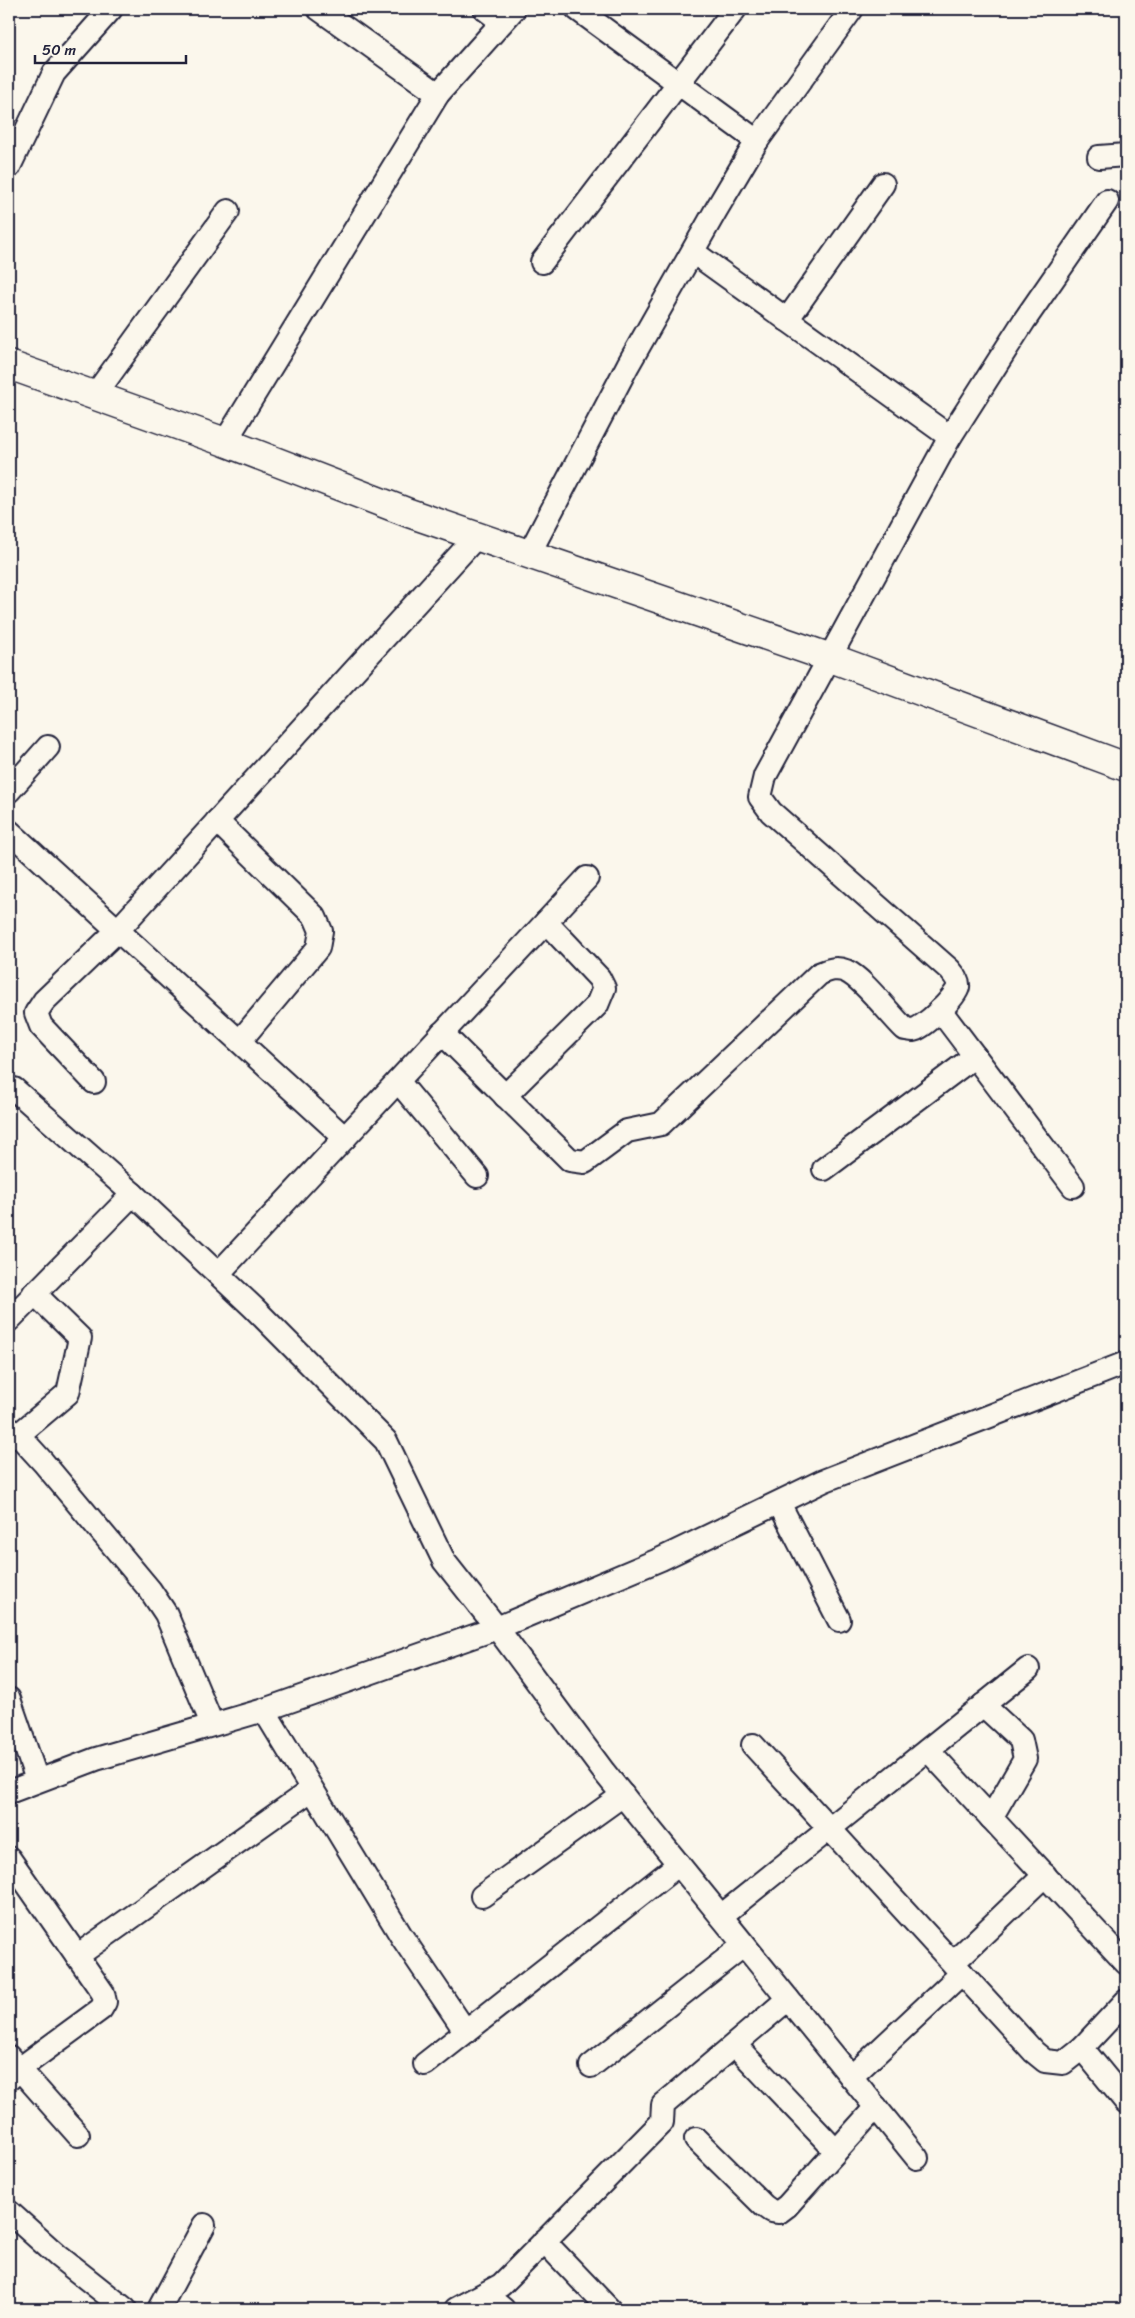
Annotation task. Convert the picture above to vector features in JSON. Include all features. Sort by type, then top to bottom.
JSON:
[{"type":"main road","points":[[9,365],[225,442],[409,513],[831,658],[1126,767]]},
{"type":"street","points":[[9,167],[54,73],[111,9]]},
{"type":"street","points":[[319,9],[438,94]]},
{"type":"street","points":[[577,9],[757,141]]},
{"type":"street","points":[[542,262],[735,9]]},
{"type":"street","points":[[529,554],[628,365],[757,141],[852,9]]},
{"type":"street","points":[[225,442],[438,94],[501,13]]},
{"type":"street","points":[[1099,157],[1126,155]]},
{"type":"street","points":[[787,320],[883,184]]},
{"type":"street","points":[[442,1033],[570,1160],[576,1163],[585,1162],[626,1131],[661,1124],[820,974],[832,969],[845,971],[856,977],[905,1029],[913,1030],[922,1026],[940,1010],[958,989],[958,980],[950,970],[770,812],[760,797],[765,776],[950,437],[1024,321],[1108,201]]},
{"type":"street","points":[[95,395],[228,211]]},
{"type":"street","points":[[693,252],[950,437]]},
{"type":"street","points":[[94,1082],[41,1026],[36,1013],[44,1001],[118,930],[477,536]]},
{"type":"street","points":[[9,791],[48,747]]},
{"type":"street","points":[[217,822],[315,917],[321,931],[318,948],[240,1042]]},
{"type":"street","points":[[9,831],[345,1138]]},
{"type":"street","points":[[218,1274],[587,878]]},
{"type":"street","points":[[505,1096],[596,1005],[604,988],[598,978],[546,922]]},
{"type":"street","points":[[940,1010],[1073,1186]]},
{"type":"street","points":[[824,1169],[975,1056]]},
{"type":"street","points":[[398,1081],[478,1176]]},
{"type":"street","points":[[14,1089],[133,1194],[218,1274],[386,1441],[444,1561],[623,1795],[917,2158]]},
{"type":"street","points":[[9,1320],[133,1194]]},
{"type":"street","points":[[34,1293],[80,1338],[68,1393],[13,1432],[126,1558],[166,1614],[212,1724]]},
{"type":"street","points":[[9,1792],[96,1759],[264,1710],[497,1628],[661,1560],[823,1481],[1126,1362]]},
{"type":"street","points":[[779,1503],[839,1620]]},
{"type":"street","points":[[721,1916],[1028,1669]]},
{"type":"street","points":[[9,1699],[37,1780]]},
{"type":"street","points":[[983,1705],[1021,1740],[1025,1759],[991,1818]]},
{"type":"street","points":[[264,1710],[402,1937],[466,2032]]},
{"type":"street","points":[[753,1745],[1034,2052],[1045,2061],[1063,2063],[1082,2048],[1126,2001]]},
{"type":"street","points":[[928,1750],[1126,1963]]},
{"type":"street","points":[[77,1956],[311,1790]]},
{"type":"street","points":[[482,1896],[623,1795]]},
{"type":"street","points":[[9,1858],[103,1994],[105,2002],[101,2009],[12,2069],[78,2135]]},
{"type":"street","points":[[425,2064],[679,1864]]},
{"type":"street","points":[[851,2077],[958,1968],[1045,1875]]},
{"type":"street","points":[[591,2066],[744,1945]]},
{"type":"street","points":[[456,2309],[501,2284],[662,2122],[663,2105],[788,1999]]},
{"type":"street","points":[[735,2045],[836,2151]]},
{"type":"street","points":[[1082,2048],[1126,2102]]},
{"type":"street","points":[[696,2139],[764,2206],[771,2211],[779,2212],[787,2206],[876,2107]]},
{"type":"street","points":[[9,2212],[58,2256],[126,2309]]},
{"type":"street","points":[[159,2309],[204,2225]]},
{"type":"street","points":[[544,2241],[609,2309]]},
{"type":"street","points":[[485,2294],[503,2309]]}]
